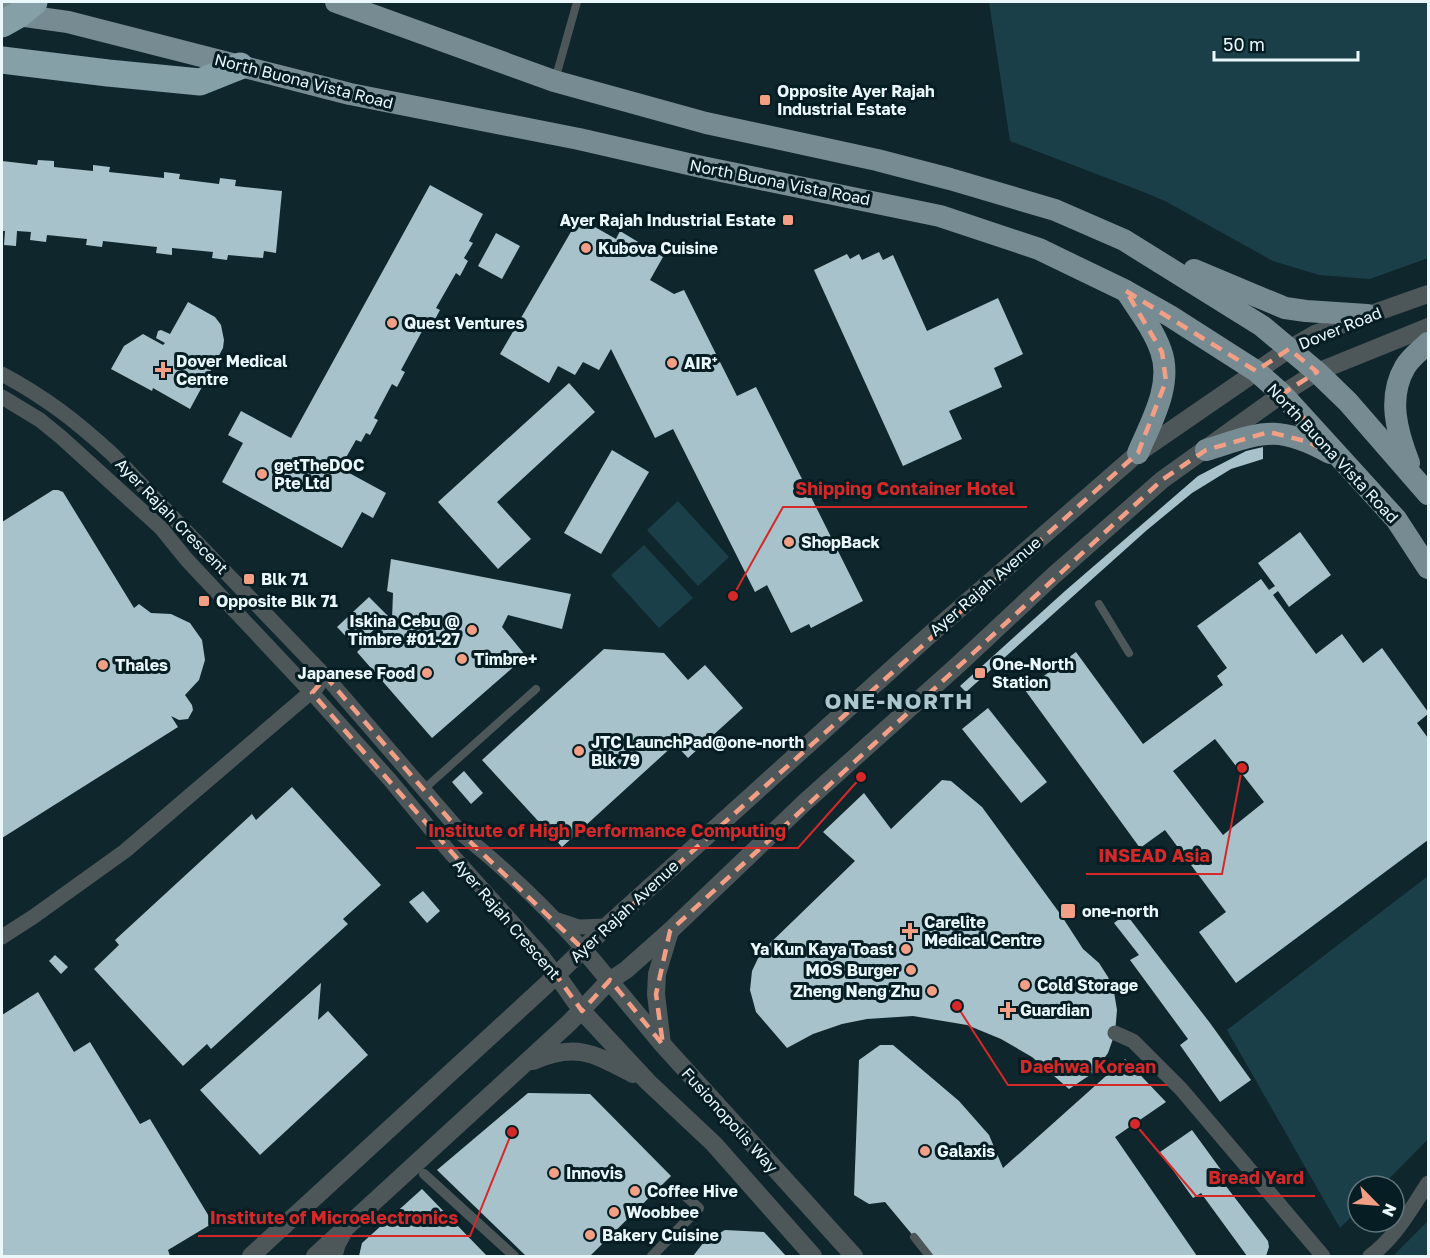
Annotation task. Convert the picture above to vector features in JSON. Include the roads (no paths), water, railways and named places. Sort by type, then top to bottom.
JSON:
[{"type":"highway","points":[[2,60],[200,82],[240,66]]},
{"type":"main road","points":[[336,2],[554,81],[706,123],[877,160],[1055,210],[1285,308],[1367,315]]},
{"type":"main road","name":"North Buona Vista Road","points":[[15,10],[350,94],[579,139],[940,216],[1039,249],[1126,291],[1170,316],[1256,372],[1282,394],[1395,519],[1428,568]]},
{"type":"main road","points":[[1124,240],[1262,326],[1317,372],[1348,402],[1414,475],[1428,494]]},
{"type":"main road","points":[[1126,291],[1162,352],[1166,381],[1138,453]]},
{"type":"main road","points":[[1414,475],[1398,434],[1395,398],[1406,366],[1428,343]]},
{"type":"main road","points":[[1206,450],[1269,432],[1309,442],[1341,459]]},
{"type":"street","name":"Dover Road","points":[[1256,372],[1315,334],[1428,294]]},
{"type":"street","name":"Dover Road","points":[[1282,394],[1317,372],[1428,327]]},
{"type":"street","name":"Ayer Rajah Avenue","points":[[251,1257],[608,926],[944,622],[1138,453],[1256,372]]},
{"type":"street","name":"Ayer Rajah Crescent","points":[[2,374],[41,396],[76,421],[112,454],[326,677],[463,835],[488,854],[556,919],[609,981]]},
{"type":"street","points":[[315,1257],[582,1011],[609,981],[626,970],[670,931],[804,803],[1053,576],[1162,480],[1282,394]]},
{"type":"street","name":"Ayer Rajah Crescent","points":[[2,397],[40,420],[62,438],[161,528],[390,780],[447,849],[541,954],[582,1011]]},
{"type":"street","points":[[2,938],[125,850],[312,693],[326,677]]},
{"type":"street","points":[[556,919],[579,927],[608,926]]},
{"type":"street","points":[[663,1045],[656,994],[657,974],[670,931]]},
{"type":"street","name":"Fusionopolis Way","points":[[609,981],[663,1045],[854,1257]]},
{"type":"street","name":"Fusionopolis Way","points":[[582,1011],[648,1082],[714,1144],[813,1257]]},
{"type":"street","points":[[1115,1033],[1133,1041],[1181,1089],[1323,1257]]},
{"type":"street","points":[[524,1065],[551,1053],[572,1052],[597,1055],[648,1082]]},
{"type":"street","points":[[424,1174],[514,1257]]},
{"type":"street","points":[[1377,1254],[1404,1220],[1428,1183]]},
{"type":"street","points":[[652,1257],[699,1208],[681,1192]]},
{"type":"street","points":[[335,1257],[338,1245],[350,1224]]},
{"type":"lane","points":[[554,81],[576,2]]},
{"type":"lane","points":[[1099,604],[1129,653]]},
{"type":"lane","points":[[424,789],[536,689]]},
{"type":"lane","points":[[914,1237],[929,1257]]},
{"type":"place","name":"Opposite Ayer Rajah Industrial Estate","points":[[765,100]]},
{"type":"place","name":"Ayer Rajah Industrial Estate","points":[[788,220]]},
{"type":"place","name":"Kubova Cuisine","points":[[586,248]]},
{"type":"place","name":"Quest Ventures","points":[[392,323]]},
{"type":"place","name":"AIR⁺","points":[[672,363]]},
{"type":"place","name":"Dover Medical Centre","points":[[163,370]]},
{"type":"place","name":"getTheDOC Pte Ltd","points":[[262,474]]},
{"type":"place","name":"ShopBack","points":[[789,542]]},
{"type":"place","name":"Blk 71","points":[[249,579]]},
{"type":"place","name":"Shipping Container Hotel","points":[[733,596]]},
{"type":"place","name":"Opposite Blk 71","points":[[204,601]]},
{"type":"place","name":"Iskina Cebu @ Timbre #01-27","points":[[472,630]]},
{"type":"place","name":"Timbre+","points":[[462,659]]},
{"type":"place","name":"Thales","points":[[103,665]]},
{"type":"place","name":"Japanese Food","points":[[427,673]]},
{"type":"place","name":"One-North Station","points":[[980,673]]},
{"type":"place","name":"JTC LaunchPad@one-north Blk 79","points":[[579,751]]},
{"type":"place","name":"INSEAD Asia","points":[[1242,768]]},
{"type":"place","name":"Institute of High Performance Computing","points":[[861,777]]},
{"type":"place","name":"one-north","points":[[1068,911]]},
{"type":"place","name":"Carelite Medical Centre","points":[[910,931]]},
{"type":"place","name":"Ya Kun Kaya Toast","points":[[906,949]]},
{"type":"place","name":"MOS Burger","points":[[911,970]]},
{"type":"place","name":"Cold Storage","points":[[1025,985]]},
{"type":"place","name":"Zheng Neng Zhu","points":[[932,991]]},
{"type":"place","name":"Daehwa Korean","points":[[957,1006]]},
{"type":"place","name":"Guardian","points":[[1008,1010]]},
{"type":"place","name":"Bread Yard","points":[[1135,1124]]},
{"type":"place","name":"Institute of Microelectronics","points":[[512,1132]]},
{"type":"place","name":"Galaxis","points":[[925,1151]]},
{"type":"place","name":"Innovis","points":[[554,1173]]},
{"type":"place","name":"Coffee Hive","points":[[635,1191]]},
{"type":"place","name":"Woobbee","points":[[614,1212]]},
{"type":"place","name":"Bakery Cuisine","points":[[590,1235]]},
{"type":"district","name":"ONE-NORTH","points":[[899,701]]}]
